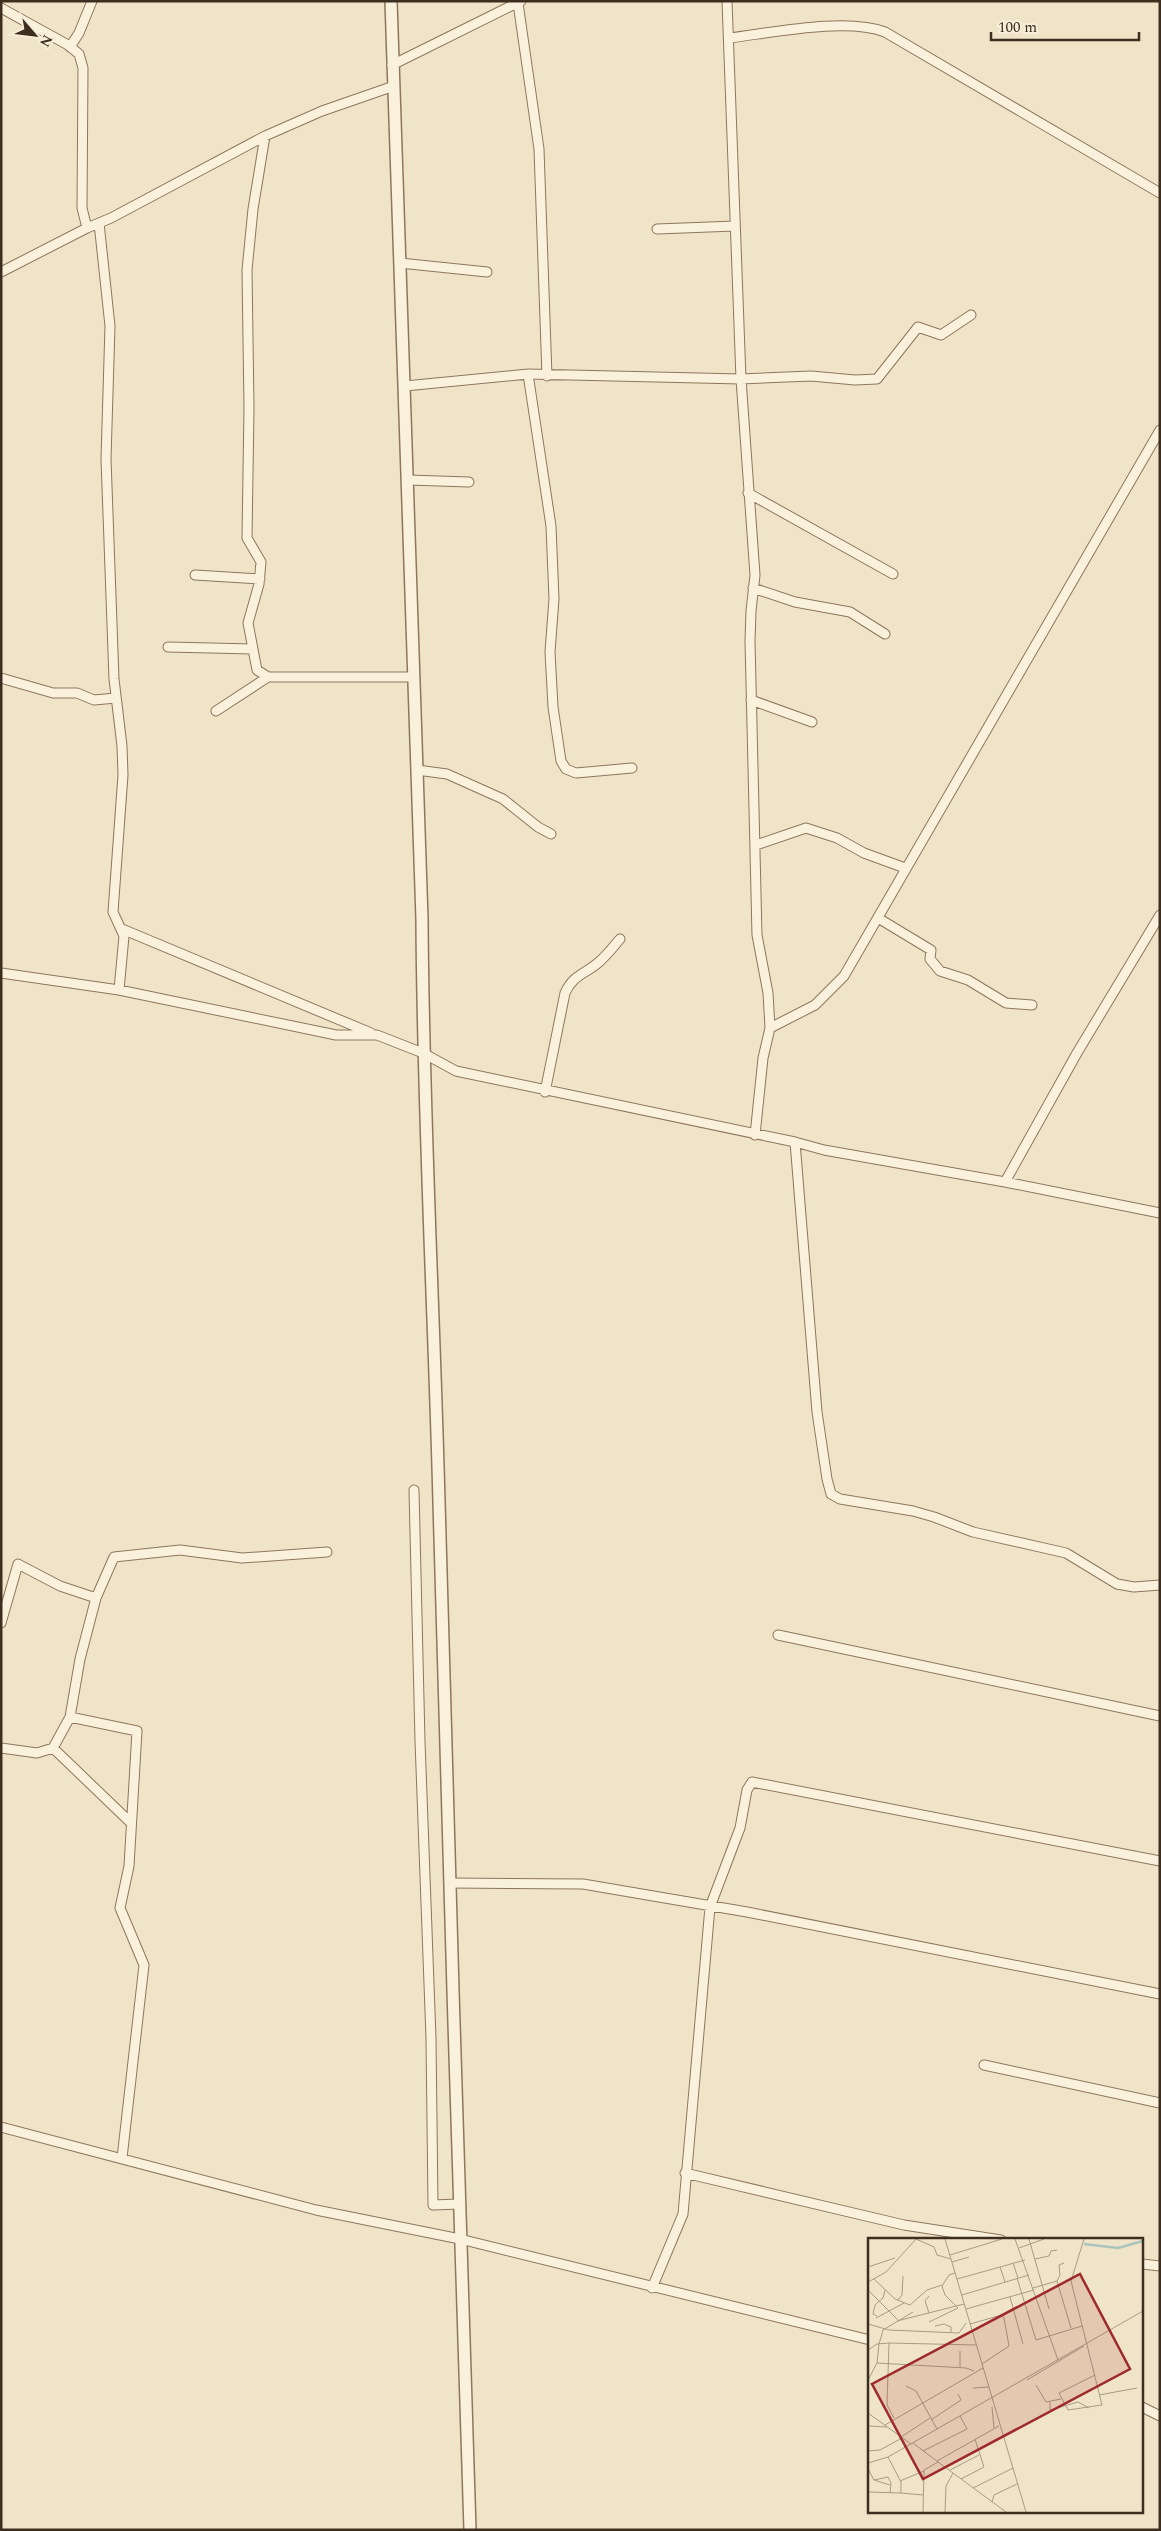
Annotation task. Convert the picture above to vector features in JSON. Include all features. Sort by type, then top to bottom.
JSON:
[{"type":"street","points":[[70,47],[79,33],[92,1]]},
{"type":"street","points":[[390,1],[422,919],[423,1052],[437,1418],[470,2530]]},
{"type":"street","points":[[727,1],[741,334],[741,379],[755,574],[750,611],[756,845],[756,935],[768,993],[770,1028],[763,1058],[755,1135]]},
{"type":"street","points":[[392,65],[503,6],[520,2],[539,149],[547,376]]},
{"type":"street","points":[[1,8],[79,54],[83,68],[82,208],[87,228]]},
{"type":"street","points":[[729,38],[805,29],[862,26],[874,28],[893,36],[1160,193]]},
{"type":"street","points":[[1,272],[265,136],[322,111],[394,86]]},
{"type":"street","points":[[265,136],[253,209],[246,280],[249,408],[247,538],[261,562],[260,580],[254,610],[248,623],[257,670],[268,677]]},
{"type":"street","points":[[99,223],[110,326],[106,459],[116,698],[123,775],[113,912],[124,936],[119,990]]},
{"type":"street","points":[[657,229],[735,226]]},
{"type":"street","points":[[400,262],[487,272]]},
{"type":"street","points":[[404,386],[528,374],[547,376],[741,379],[811,376],[855,380],[877,378],[918,327],[941,335],[972,315]]},
{"type":"street","points":[[528,374],[551,526],[554,599],[551,662],[553,707],[561,760],[566,768],[576,773],[632,768]]},
{"type":"street","points":[[770,1028],[815,1005],[844,976],[1160,430]]},
{"type":"street","points":[[408,480],[469,482]]},
{"type":"street","points":[[748,493],[893,574]]},
{"type":"street","points":[[195,575],[260,580]]},
{"type":"street","points":[[753,588],[795,602],[850,612],[885,634]]},
{"type":"street","points":[[168,647],[253,649]]},
{"type":"street","points":[[216,710],[268,677],[414,677]]},
{"type":"street","points":[[1,678],[53,693],[77,693],[94,700],[116,698]]},
{"type":"street","points":[[751,700],[812,722]]},
{"type":"street","points":[[417,770],[448,774],[503,798],[538,827],[551,834]]},
{"type":"street","points":[[756,845],[806,828],[837,838],[864,853],[905,868]]},
{"type":"street","points":[[1005,1182],[1077,1053],[1160,915]]},
{"type":"street","points":[[878,918],[931,950],[930,958],[940,970],[968,980],[1006,1003],[1032,1005]]},
{"type":"street","points":[[122,929],[377,1035],[423,1052],[456,1071],[545,1092],[795,1142],[824,1150],[1005,1182],[1160,1214]]},
{"type":"street","points":[[545,1092],[565,993],[575,977],[598,963],[620,938]]},
{"type":"street","points":[[1,973],[119,990],[336,1035],[377,1035]]},
{"type":"street","points":[[795,1142],[817,1412],[826,1479],[832,1494],[840,1499],[934,1516],[973,1532],[1066,1553],[1117,1584],[1134,1587],[1160,1585]]},
{"type":"street","points":[[414,1490],[420,1741],[431,2038],[433,2204],[459,2204]]},
{"type":"street","points":[[1,1748],[36,1753],[53,1748],[70,1717],[80,1659],[96,1598],[114,1557],[180,1550],[242,1558],[327,1552]]},
{"type":"street","points":[[1,1623],[18,1564],[60,1586],[96,1598]]},
{"type":"street","points":[[778,1635],[1160,1716]]},
{"type":"street","points":[[70,1717],[137,1731],[129,1866],[120,1908],[144,1965],[131,2064],[122,2158]]},
{"type":"street","points":[[53,1748],[131,1824]]},
{"type":"street","points":[[652,2288],[682,2214],[710,1907],[733,1840],[740,1828],[747,1790],[752,1782],[1160,1861]]},
{"type":"street","points":[[450,1883],[583,1884],[747,1912],[1160,1994]]},
{"type":"street","points":[[984,2065],[1160,2103]]},
{"type":"street","points":[[1,2127],[316,2210],[460,2239],[652,2288],[868,2340]]},
{"type":"street","points":[[685,2173],[904,2225],[988,2238]]},
{"type":"street","points":[[1144,2264],[1160,2266]]},
{"type":"street","points":[[1144,2409],[1160,2416]]}]
